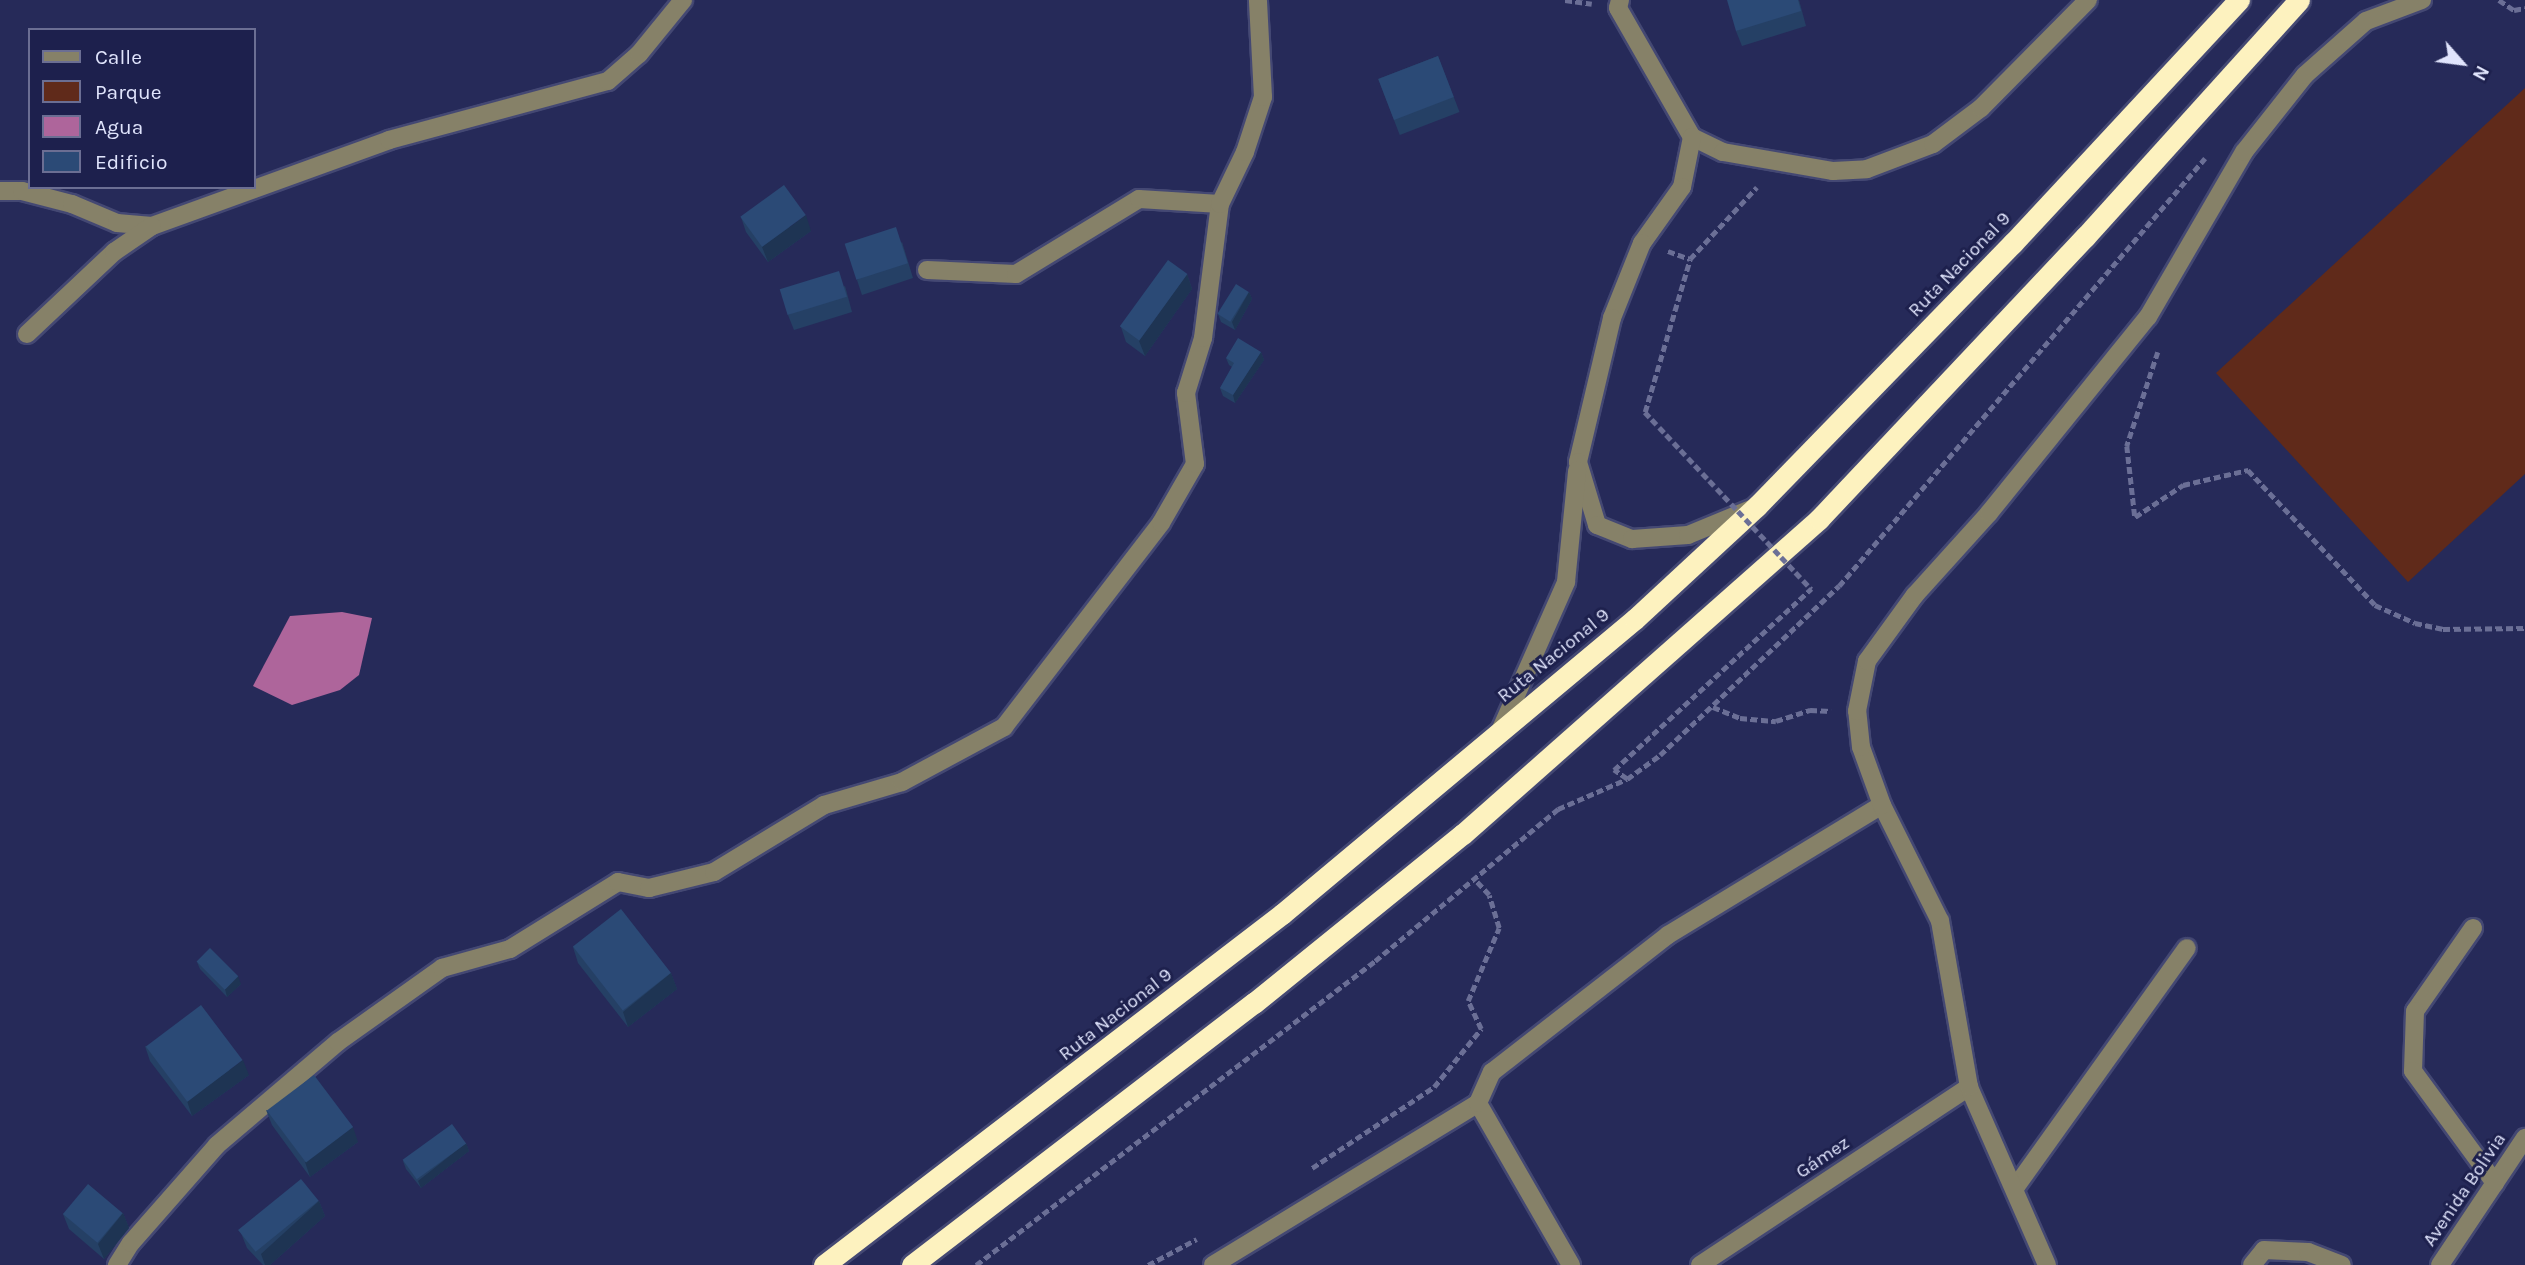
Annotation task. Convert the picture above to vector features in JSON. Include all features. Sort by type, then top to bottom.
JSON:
[{"type":"highway","name":"Ruta Nacional 9","points":[[824,1265],[1282,914],[1635,619],[1757,506],[2012,243],[2239,0]]},
{"type":"highway","points":[[912,1265],[1254,1003],[1463,834],[1819,519],[2085,237],[2299,0]]},
{"type":"street","points":[[256,188],[389,140],[608,81],[639,54],[682,0]]},
{"type":"street","points":[[117,1265],[131,1243],[217,1145],[338,1042],[442,968],[510,949],[618,882],[649,888],[714,872],[824,805],[902,782],[1004,727],[1161,523],[1195,464],[1186,393],[1203,338],[1220,204],[1245,152],[1263,97],[1258,0]]},
{"type":"street","points":[[1620,0],[1618,8],[1692,137],[1723,152],[1833,171],[1867,169],[1933,144],[1981,108],[2088,0]]},
{"type":"street","points":[[2047,1265],[1969,1087],[1940,921],[1882,805],[1861,747],[1857,712],[1867,662],[1915,595],[1989,513],[2148,317],[2244,152],[2305,75],[2366,21],[2422,0]]},
{"type":"street","points":[[1501,729],[1566,582],[1578,462],[1612,318],[1642,243],[1682,187],[1692,137]]},
{"type":"street","points":[[27,334],[114,252],[152,226],[254,189]]},
{"type":"street","points":[[0,191],[22,191],[72,204],[117,223],[152,226]]},
{"type":"street","points":[[928,270],[1016,274],[1139,199],[1220,204]]},
{"type":"street","points":[[1578,462],[1598,525],[1632,539],[1688,535],[1757,506]]},
{"type":"street","points":[[1213,1265],[1478,1103],[1492,1072],[1668,935],[1882,805]]},
{"type":"street","points":[[2473,928],[2415,1011],[2413,1071],[2495,1183]]},
{"type":"street","points":[[2015,1188],[2187,948]]},
{"type":"street","name":"Gámez","points":[[1700,1265],[1969,1087]]},
{"type":"street","points":[[1478,1103],[1571,1265]]},
{"type":"street","name":"Avenida Bolivia","points":[[2440,1265],[2525,1139]]},
{"type":"street","points":[[2252,1265],[2264,1250],[2308,1252],[2342,1265]]},
{"type":"path","points":[[2499,0],[2514,10],[2525,8]]},
{"type":"path","points":[[1627,779],[1614,770],[1811,589],[1645,412],[1690,259],[1779,163]]},
{"type":"path","points":[[2148,317],[2159,351],[2127,446],[2135,517],[2183,485],[2249,470],[2375,604],[2415,623],[2443,629],[2525,628]]},
{"type":"path","points":[[1713,708],[1740,718],[1776,721],[1810,710],[1857,712]]},
{"type":"path","points":[[1310,1169],[1434,1087],[1481,1029],[1468,1001],[1499,928],[1489,895],[1474,879]]},
{"type":"path","points":[[1148,1265],[1207,1233]]},
{"type":"green space","points":[[2525,88],[2525,474],[2408,582],[2216,373]]},
{"type":"water","points":[[342,612],[372,618],[359,675],[340,690],[292,705],[253,686],[290,616]]},
{"type":"building","points":[[1727,0],[1798,0],[1801,11],[1736,31]]},
{"type":"building","points":[[1438,56],[1454,97],[1394,120],[1378,79]]},
{"type":"building","points":[[784,185],[806,215],[762,247],[740,217]]},
{"type":"building","points":[[896,227],[908,263],[856,280],[845,244]]},
{"type":"building","points":[[1168,260],[1187,274],[1139,340],[1120,326]]},
{"type":"building","points":[[839,271],[847,297],[788,315],[780,289]]},
{"type":"building","points":[[1236,284],[1249,292],[1230,322],[1217,314]]},
{"type":"building","points":[[1238,338],[1261,352],[1233,395],[1220,388],[1234,363],[1226,358]]},
{"type":"building","points":[[621,909],[671,973],[623,1010],[573,947]]},
{"type":"building","points":[[210,948],[238,976],[225,990],[197,961]]},
{"type":"building","points":[[201,1005],[243,1060],[187,1102],[146,1047]]},
{"type":"building","points":[[314,1075],[353,1127],[306,1162],[267,1111]]},
{"type":"building","points":[[452,1124],[466,1143],[417,1179],[403,1160]]},
{"type":"building","points":[[301,1179],[319,1201],[256,1252],[238,1230]]},
{"type":"building","points":[[88,1184],[122,1213],[97,1243],[63,1214]]}]
